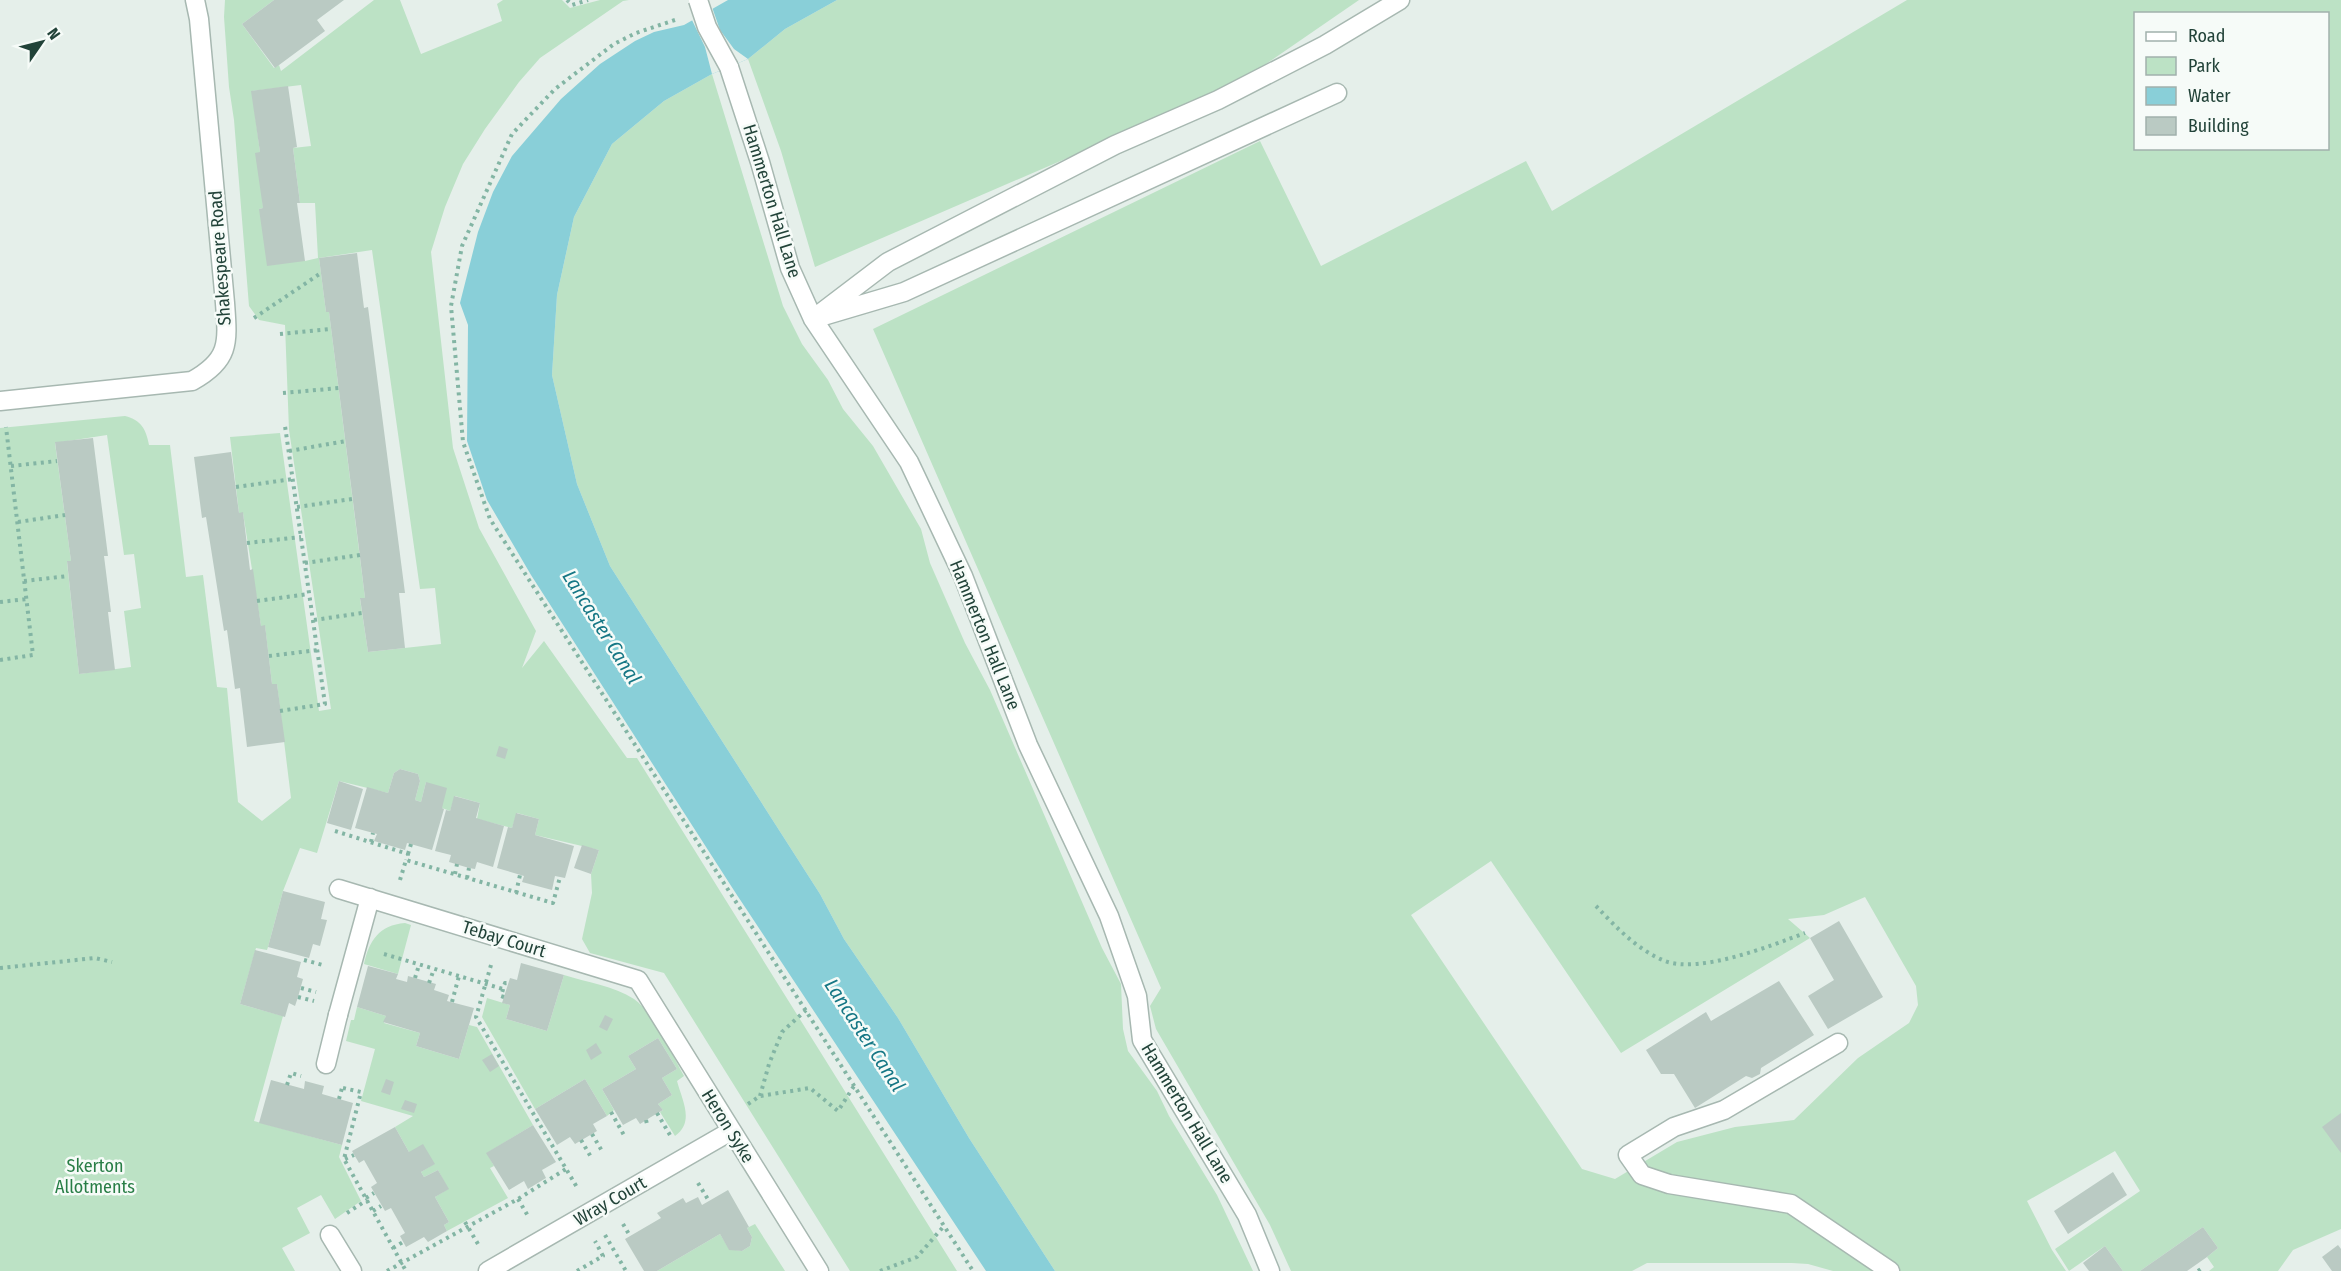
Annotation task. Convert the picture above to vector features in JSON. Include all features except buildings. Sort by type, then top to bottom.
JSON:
[{"type":"street","name":"Shakespeare Road","points":[[0,402],[192,381],[212,370],[223,352],[226,329],[225,303],[199,20],[195,0]]},
{"type":"street","name":"Hammerton Hall Lane","points":[[698,0],[707,27],[729,67],[760,162],[790,268],[813,319],[909,462],[963,576],[1028,745],[1109,916],[1137,996],[1142,1040],[1247,1215],[1270,1271]]},
{"type":"street","points":[[813,319],[888,262],[1115,146],[1228,95],[1325,45],[1400,0]]},
{"type":"street","points":[[813,319],[904,292],[1337,93]]},
{"type":"street","name":"Tebay Court","points":[[339,889],[638,980]]},
{"type":"street","points":[[326,1064],[370,898]]},
{"type":"street","name":"Heron Syke","points":[[638,980],[819,1271]]},
{"type":"street","points":[[1838,1043],[1724,1110],[1674,1127],[1628,1155],[1642,1175],[1669,1184],[1791,1204],[1890,1271]]},
{"type":"street","name":"Wray Court","points":[[488,1271],[731,1131]]},
{"type":"street","points":[[330,1235],[352,1271]]},
{"type":"path","points":[[567,0],[572,5],[588,0]]},
{"type":"path","points":[[682,17],[636,33],[614,44],[555,89],[512,134],[462,246],[452,306],[463,442],[490,519],[973,1271]]},
{"type":"path","points":[[250,321],[321,273]]},
{"type":"path","points":[[280,334],[331,329]]},
{"type":"path","points":[[283,393],[339,388]]},
{"type":"path","points":[[0,660],[33,656],[5,420]]},
{"type":"path","points":[[280,711],[325,704],[285,426]]},
{"type":"path","points":[[289,451],[345,441]]},
{"type":"path","points":[[11,466],[57,461]]},
{"type":"path","points":[[236,487],[293,479]]},
{"type":"path","points":[[297,507],[352,499]]},
{"type":"path","points":[[18,522],[65,515]]},
{"type":"path","points":[[247,543],[301,537]]},
{"type":"path","points":[[305,563],[360,555]]},
{"type":"path","points":[[24,580],[68,576]]},
{"type":"path","points":[[257,602],[309,594]]},
{"type":"path","points":[[0,602],[27,599]]},
{"type":"path","points":[[314,620],[362,613]]},
{"type":"path","points":[[269,657],[318,650]]},
{"type":"path","points":[[335,831],[408,854]]},
{"type":"path","points":[[371,842],[373,833]]},
{"type":"path","points":[[393,905],[411,844]]},
{"type":"path","points":[[406,860],[553,903],[560,878]]},
{"type":"path","points":[[455,874],[457,864]]},
{"type":"path","points":[[467,878],[469,868]]},
{"type":"path","points":[[516,893],[520,875]]},
{"type":"path","points":[[1596,906],[1621,933],[1665,961],[1683,964],[1724,959],[1758,950],[1804,933]]},
{"type":"path","points":[[357,946],[503,989]]},
{"type":"path","points":[[0,968],[95,958],[112,962]]},
{"type":"path","points":[[491,963],[476,1017],[583,1197]]},
{"type":"path","points":[[415,978],[419,965]]},
{"type":"path","points":[[429,982],[434,969]]},
{"type":"path","points":[[452,1002],[459,976]]},
{"type":"path","points":[[504,997],[501,996],[503,989],[505,983],[508,984]]},
{"type":"path","points":[[301,988],[307,990]]},
{"type":"path","points":[[298,997],[304,999]]},
{"type":"path","points":[[760,1096],[769,1064],[782,1032],[806,1010]]},
{"type":"path","points":[[287,1085],[291,1073],[312,1079]]},
{"type":"path","points":[[332,1084],[361,1092],[344,1159],[406,1271]]},
{"type":"path","points":[[740,1108],[760,1096],[810,1088],[838,1111],[854,1086]]},
{"type":"path","points":[[339,1099],[342,1087]]},
{"type":"path","points":[[611,1112],[625,1137]]},
{"type":"path","points":[[657,1113],[673,1141]]},
{"type":"path","points":[[592,1134],[602,1151]]},
{"type":"path","points":[[581,1140],[591,1157]]},
{"type":"path","points":[[344,1159],[354,1155]]},
{"type":"path","points":[[387,1271],[566,1169]]},
{"type":"path","points":[[695,1179],[709,1201]]},
{"type":"path","points":[[366,1198],[374,1193]]},
{"type":"path","points":[[373,1211],[381,1206]]},
{"type":"path","points":[[599,1226],[626,1271]]},
{"type":"path","points":[[880,1271],[916,1257],[944,1226]]},
{"type":"path","points":[[393,1248],[403,1242]]},
{"type":"path","points":[[2198,1271],[2204,1267]]},
{"type":"green space","name":"Skerton Allotments","points":[[225,0],[274,0],[242,24],[274,68],[279,65],[281,71],[374,0],[400,0],[421,54],[502,21],[497,4],[503,0],[562,0],[570,8],[600,0],[629,0],[623,1],[540,58],[519,82],[485,129],[463,164],[445,207],[431,252],[453,448],[479,528],[536,631],[522,668],[544,641],[627,758],[637,758],[957,1271],[850,1271],[664,973],[590,953],[582,939],[592,893],[591,874],[599,850],[535,835],[539,819],[517,813],[512,828],[477,819],[480,803],[455,796],[450,811],[442,808],[426,782],[421,802],[415,800],[420,781],[418,774],[400,769],[394,773],[388,793],[339,781],[317,853],[300,848],[283,891],[267,950],[256,948],[240,1004],[283,1016],[254,1121],[342,1145],[339,1157],[361,1201],[335,1219],[321,1195],[297,1208],[310,1233],[282,1248],[295,1271],[0,1271],[0,428],[125,416],[142,426],[149,445],[170,445],[186,577],[203,575],[217,687],[227,688],[238,802],[262,821],[291,798],[277,684],[272,684],[265,626],[261,626],[243,513],[239,513],[230,437],[280,433],[319,711],[331,709],[289,430],[285,325],[259,320],[249,306],[224,17]],"holes":[[[301,85],[311,146],[293,148],[300,203],[315,203],[318,258],[305,261],[259,209],[263,208],[260,152],[252,91]],[[372,250],[420,589],[435,588],[441,644],[368,652],[360,599],[365,598],[329,312],[326,312],[319,258]],[[107,435],[124,555],[134,554],[141,608],[124,611],[131,667],[79,674],[67,562],[71,561],[55,443]]]},
{"type":"green space","points":[[837,0],[1359,0],[1234,86],[815,267],[781,151],[748,59],[785,29]]},
{"type":"green space","points":[[1907,0],[2341,0],[2341,1229],[2293,1250],[2278,1271],[2209,1271],[2214,1267],[2207,1257],[2218,1248],[2203,1227],[2140,1271],[2123,1271],[2105,1246],[2069,1271],[2055,1249],[2140,1191],[2115,1151],[2027,1201],[2052,1250],[2066,1271],[1833,1271],[1808,1264],[1792,1263],[1647,1263],[1632,1271],[1291,1271],[1270,1225],[1156,1029],[1150,1006],[1161,988],[873,329],[1260,141],[1321,266],[1526,161],[1552,211]],"holes":[[[1491,861],[1621,1053],[1810,938],[1788,919],[1824,915],[1865,897],[1916,986],[1918,1005],[1909,1023],[1858,1058],[1794,1120],[1735,1127],[1677,1142],[1615,1179],[1582,1169],[1411,915]]]},
{"type":"green space","points":[[712,74],[783,306],[802,344],[828,380],[843,409],[873,446],[921,529],[930,563],[965,643],[990,690],[1102,948],[1121,984],[1123,1029],[1128,1051],[1157,1091],[1169,1116],[1217,1195],[1253,1271],[1055,1271],[969,1138],[898,1018],[844,939],[820,894],[610,566],[577,484],[552,375],[557,295],[574,217],[612,144],[664,101]]},
{"type":"green space","points":[[396,924],[411,925],[398,974],[364,964],[372,941],[382,931]]},
{"type":"green space","points":[[564,975],[609,988],[634,999],[662,1034],[684,1076],[677,1081],[686,1117],[681,1130],[675,1136],[660,1112],[663,1110],[658,1104],[672,1095],[662,1078],[677,1069],[658,1038],[628,1056],[636,1069],[602,1089],[614,1110],[607,1116],[585,1079],[535,1109],[482,1017],[487,998],[510,1005],[506,1019],[547,1031]]},
{"type":"green space","points":[[357,1007],[386,1016],[384,1023],[420,1033],[416,1046],[459,1059],[469,1025],[477,1027],[533,1125],[487,1153],[494,1166],[490,1168],[508,1198],[447,1231],[444,1225],[449,1222],[435,1197],[448,1189],[438,1170],[424,1177],[421,1172],[434,1164],[409,1152],[395,1127],[413,1116],[361,1101],[375,1049],[346,1041]]},
{"type":"green space","points":[[755,1224],[785,1271],[657,1271],[720,1234],[729,1249],[742,1251],[750,1246],[752,1237],[747,1228]]},
{"type":"water","name":"Lancaster Canal","points":[[728,0],[837,0],[785,29],[748,59],[712,74],[664,101],[612,144],[574,217],[557,295],[552,375],[577,484],[610,566],[820,894],[844,939],[898,1018],[969,1138],[1055,1271],[986,1271],[735,892],[531,575],[487,500],[467,441],[468,325],[460,303],[478,232],[493,192],[512,156],[561,99],[600,64],[635,41],[654,32],[684,25]]},
{"type":"pier","points":[[712,7],[720,30],[734,49],[748,59],[712,74],[705,47],[691,18]]}]
